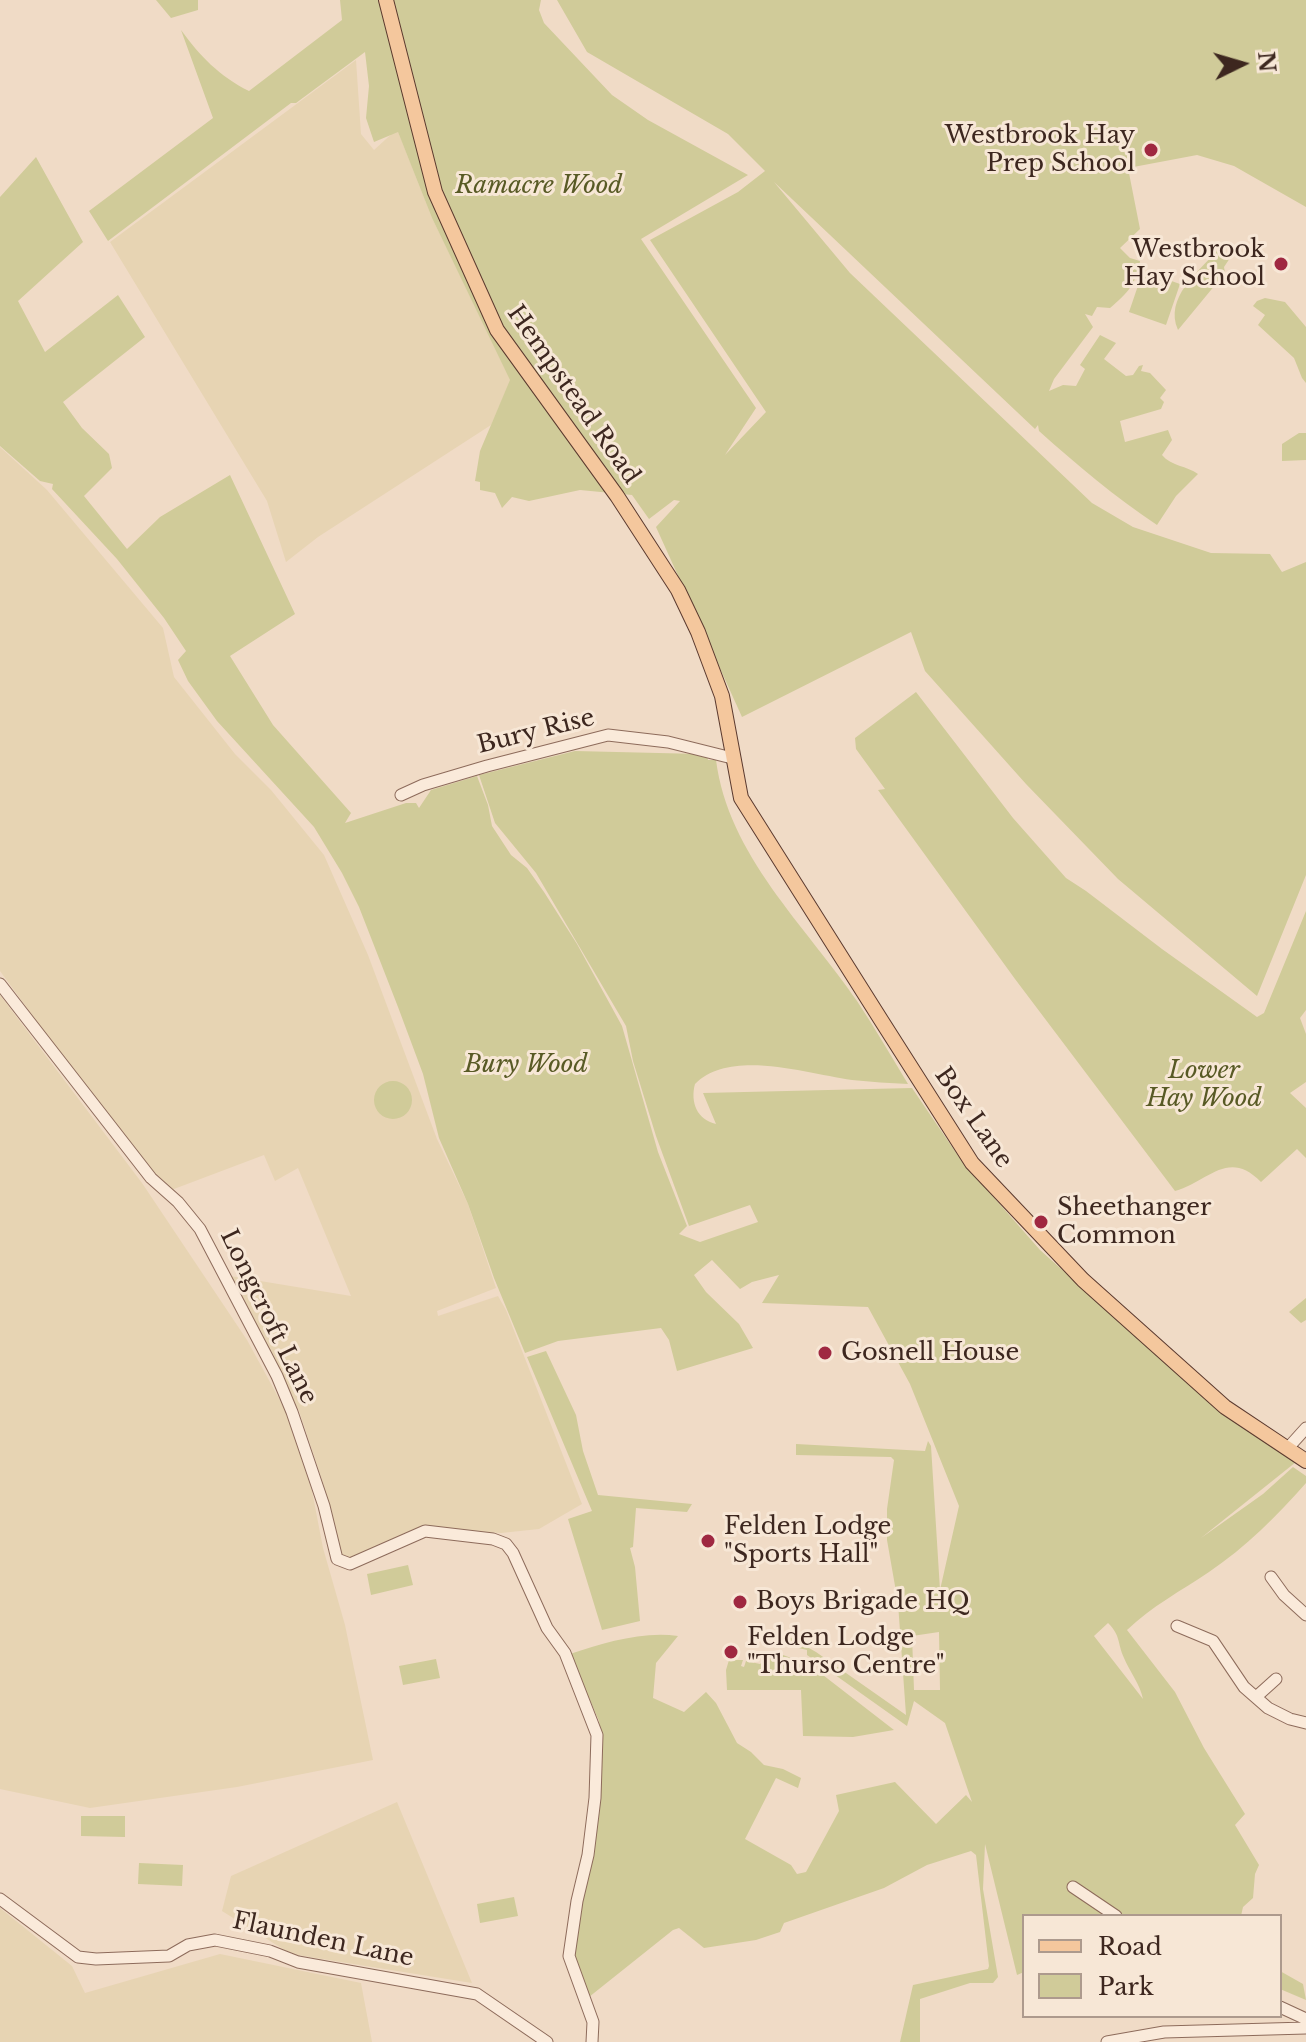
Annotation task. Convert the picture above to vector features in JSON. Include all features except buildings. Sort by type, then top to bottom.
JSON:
[{"type":"main road","name":"Hempstead Road","points":[[386,0],[435,192],[497,330],[617,496],[678,590],[722,696],[732,758]]},
{"type":"main road","name":"Box Lane","points":[[732,758],[741,798],[972,1163],[1083,1280],[1179,1368],[1239,1418],[1306,1461]]},
{"type":"street","name":"Bury Rise","points":[[401,795],[423,785],[487,766],[608,735],[668,742],[732,758]]},
{"type":"street","name":"Longcroft Lane","points":[[0,984],[123,1144],[200,1229],[292,1412],[324,1506],[337,1559],[350,1564],[425,1531],[493,1539],[506,1544],[513,1553],[547,1628],[565,1653],[597,1735],[595,1801],[569,1956],[593,2022],[592,2042]]},
{"type":"street","points":[[1287,1449],[1306,1428]]},
{"type":"street","points":[[1271,1577],[1284,1595],[1306,1615]]},
{"type":"street","points":[[1177,1626],[1213,1641],[1244,1687],[1268,1708],[1306,1723]]},
{"type":"street","points":[[1256,1697],[1276,1679]]},
{"type":"street","points":[[1073,1887],[1113,1914]]},
{"type":"street","name":"Flaunden Lane","points":[[0,1899],[78,1957],[169,1956],[188,1945],[215,1940],[270,1951],[298,1962],[465,1990],[477,1994],[547,2042]]},
{"type":"street","points":[[1282,2008],[1306,2019]]},
{"type":"street","points":[[1107,2042],[1164,2032],[1306,2028]]},
{"type":"shaded area","points":[[356,60],[361,134],[374,150],[397,129],[432,218],[511,380],[491,425],[318,537],[286,562],[267,501],[110,242]]},
{"type":"shaded area","points":[[0,447],[47,490],[163,628],[174,677],[235,754],[271,790],[324,855],[368,955],[437,1139],[468,1204],[496,1288],[437,1311],[438,1316],[498,1296],[582,1504],[539,1529],[501,1533],[433,1529],[346,1561],[336,1553],[323,1483],[299,1411],[230,1276],[351,1296],[298,1168],[275,1181],[264,1155],[166,1192],[0,971]]},
{"type":"shaded area","points":[[0,995],[142,1183],[247,1340],[288,1415],[312,1491],[323,1548],[345,1625],[373,1760],[237,1787],[90,1808],[0,1789]]},
{"type":"shaded area","points":[[397,1802],[472,1983],[291,1954],[222,1911],[231,1876]]},
{"type":"shaded area","points":[[0,1908],[72,1966],[85,1993],[220,1954],[361,1983],[372,2042],[0,2042]]},
{"type":"green space","points":[[156,0],[198,0],[198,10],[171,18]]},
{"type":"green space","name":"Ramacre Wood","points":[[340,0],[541,0],[539,10],[544,23],[612,95],[648,120],[748,175],[641,239],[756,408],[725,455],[766,412],[650,240],[738,192],[765,171],[728,134],[587,52],[557,0],[1306,0],[1306,207],[1234,166],[1197,155],[1128,168],[1140,229],[1120,248],[1130,258],[1140,261],[1134,282],[1110,308],[1097,307],[1092,316],[1085,314],[1093,327],[1054,379],[1049,391],[1063,385],[1076,386],[1085,369],[1080,365],[1100,335],[1116,343],[1104,359],[1126,376],[1133,375],[1143,365],[1141,371],[1150,373],[1166,390],[1160,398],[1164,402],[1161,409],[1120,421],[1125,442],[1168,430],[1172,440],[1162,455],[1198,474],[1176,496],[1157,525],[1082,468],[1039,431],[1038,425],[1035,429],[774,182],[850,273],[1092,503],[1133,527],[1211,553],[1270,554],[1282,572],[1306,562],[1306,875],[1257,996],[1118,879],[1026,784],[925,671],[911,632],[742,717],[656,527],[680,501],[674,500],[649,519],[632,495],[580,490],[529,501],[512,497],[502,508],[495,493],[480,490],[480,482],[475,481],[480,451],[510,380],[432,218],[398,132],[374,142],[366,118],[369,86],[365,52],[296,103],[291,103],[108,241],[89,211],[213,118],[181,30],[211,65],[249,91],[342,20]]},
{"type":"green space","name":"Bury Wood","points":[[36,157],[83,242],[18,301],[45,352],[118,295],[145,337],[63,402],[82,428],[109,454],[112,468],[84,496],[127,549],[160,517],[230,475],[295,614],[230,656],[273,725],[351,813],[345,823],[406,803],[416,803],[419,808],[431,790],[477,776],[492,826],[511,855],[527,868],[544,892],[622,1026],[658,1152],[687,1226],[679,1234],[700,1242],[758,1222],[750,1205],[689,1226],[656,1136],[633,1061],[626,1026],[536,873],[495,823],[479,775],[575,751],[700,754],[707,755],[708,760],[716,760],[723,795],[752,858],[857,1001],[908,1084],[852,1080],[770,1066],[728,1067],[710,1073],[695,1084],[694,1104],[704,1119],[716,1124],[703,1093],[912,1088],[961,1160],[1040,1250],[1217,1408],[1296,1462],[1201,1538],[1263,1494],[1293,1467],[1306,1476],[1306,1483],[1248,1542],[1127,1630],[1175,1692],[1204,1748],[1245,1814],[1235,1825],[1259,1865],[1253,1898],[1243,1907],[1241,1914],[1022,1914],[1022,1973],[1017,1975],[985,1844],[983,1889],[998,1977],[993,1983],[970,1983],[920,1999],[920,2042],[900,2042],[913,1985],[988,1969],[989,1966],[976,1855],[971,1851],[927,1865],[884,1888],[784,1923],[780,1932],[756,1940],[704,1948],[679,1928],[673,1930],[589,1997],[572,1955],[601,1741],[599,1721],[570,1654],[637,1637],[678,1636],[656,1663],[653,1698],[684,1712],[706,1692],[716,1703],[737,1743],[764,1765],[783,1769],[801,1778],[798,1788],[776,1778],[745,1839],[791,1865],[797,1874],[806,1872],[839,1811],[836,1795],[895,1782],[936,1824],[966,1795],[972,1802],[945,1723],[914,1701],[907,1726],[807,1655],[807,1650],[790,1646],[784,1634],[816,1652],[906,1715],[898,1603],[887,1540],[887,1509],[894,1460],[891,1457],[796,1455],[796,1444],[925,1451],[928,1441],[931,1446],[940,1590],[959,1506],[910,1384],[868,1307],[762,1303],[779,1275],[752,1282],[740,1289],[712,1260],[694,1275],[706,1292],[739,1324],[753,1348],[677,1371],[669,1340],[661,1328],[558,1341],[525,1353],[468,1204],[439,1138],[423,1074],[398,1007],[359,907],[342,873],[314,827],[217,721],[188,681],[178,660],[186,651],[117,559],[52,489],[53,484],[40,481],[0,446],[0,197]],"holes":[[[1108,1623],[1117,1636],[1143,1699],[1094,1636]],[[939,1632],[940,1690],[914,1690],[912,1636]]]},
{"type":"green space","points":[[1217,251],[1232,255],[1224,267],[1225,273],[1178,330],[1175,318],[1179,296]]},
{"type":"green space","points":[[1143,271],[1180,284],[1166,325],[1129,312]]},
{"type":"green space","points":[[1265,298],[1285,302],[1306,327],[1306,383],[1294,358],[1258,325],[1265,315],[1253,306]]},
{"type":"green space","points":[[1299,433],[1306,433],[1306,460],[1282,461],[1282,444]]},
{"type":"green space","name":"Lower Hay Wood","points":[[916,692],[1013,818],[1066,878],[1257,1017],[1264,1013],[1306,911],[1306,1010],[1300,1018],[1306,1034],[1306,1082],[1290,1093],[1306,1108],[1306,1158],[1297,1149],[1261,1182],[1249,1172],[1228,1168],[1175,1191],[878,790],[885,789],[856,749],[855,738]]},
{"type":"green space","points":[[393,1081],[406,1087],[412,1100],[406,1113],[393,1119],[380,1113],[374,1100],[380,1087]]},
{"type":"green space","points":[[1306,1298],[1306,1320],[1301,1323],[1289,1312]]},
{"type":"green space","points":[[546,1351],[576,1415],[583,1451],[598,1495],[692,1504],[687,1512],[636,1508],[633,1547],[630,1548],[640,1621],[602,1630],[568,1519],[592,1511],[527,1357]]},
{"type":"green space","points":[[408,1565],[413,1585],[371,1595],[367,1574]]},
{"type":"green space","points":[[775,1652],[810,1665],[894,1730],[853,1737],[803,1736],[801,1690],[727,1690],[729,1660],[743,1660],[741,1666],[744,1667],[746,1661],[760,1664]]},
{"type":"green space","points":[[436,1659],[440,1678],[403,1685],[399,1666]]},
{"type":"green space","points":[[81,1816],[125,1816],[125,1837],[81,1836]]},
{"type":"green space","points":[[139,1863],[183,1865],[182,1886],[138,1884]]},
{"type":"green space","points":[[514,1897],[518,1916],[480,1923],[477,1904]]},
{"type":"green space","points":[[1282,1972],[1303,1984],[1306,2000],[1282,1990]]},
{"type":"place","name":"Westbrook Hay Prep School","points":[[1151,150]]},
{"type":"place","name":"Westbrook Hay School","points":[[1281,264]]},
{"type":"place","name":"Sheethanger Common","points":[[1041,1222]]},
{"type":"place","name":"Gosnell House","points":[[825,1353]]},
{"type":"place","name":"Felden Lodge \"Sports Hall\"","points":[[708,1541]]},
{"type":"place","name":"Boys Brigade HQ","points":[[740,1602]]},
{"type":"place","name":"Felden Lodge \"Thurso Centre\"","points":[[731,1652]]}]
